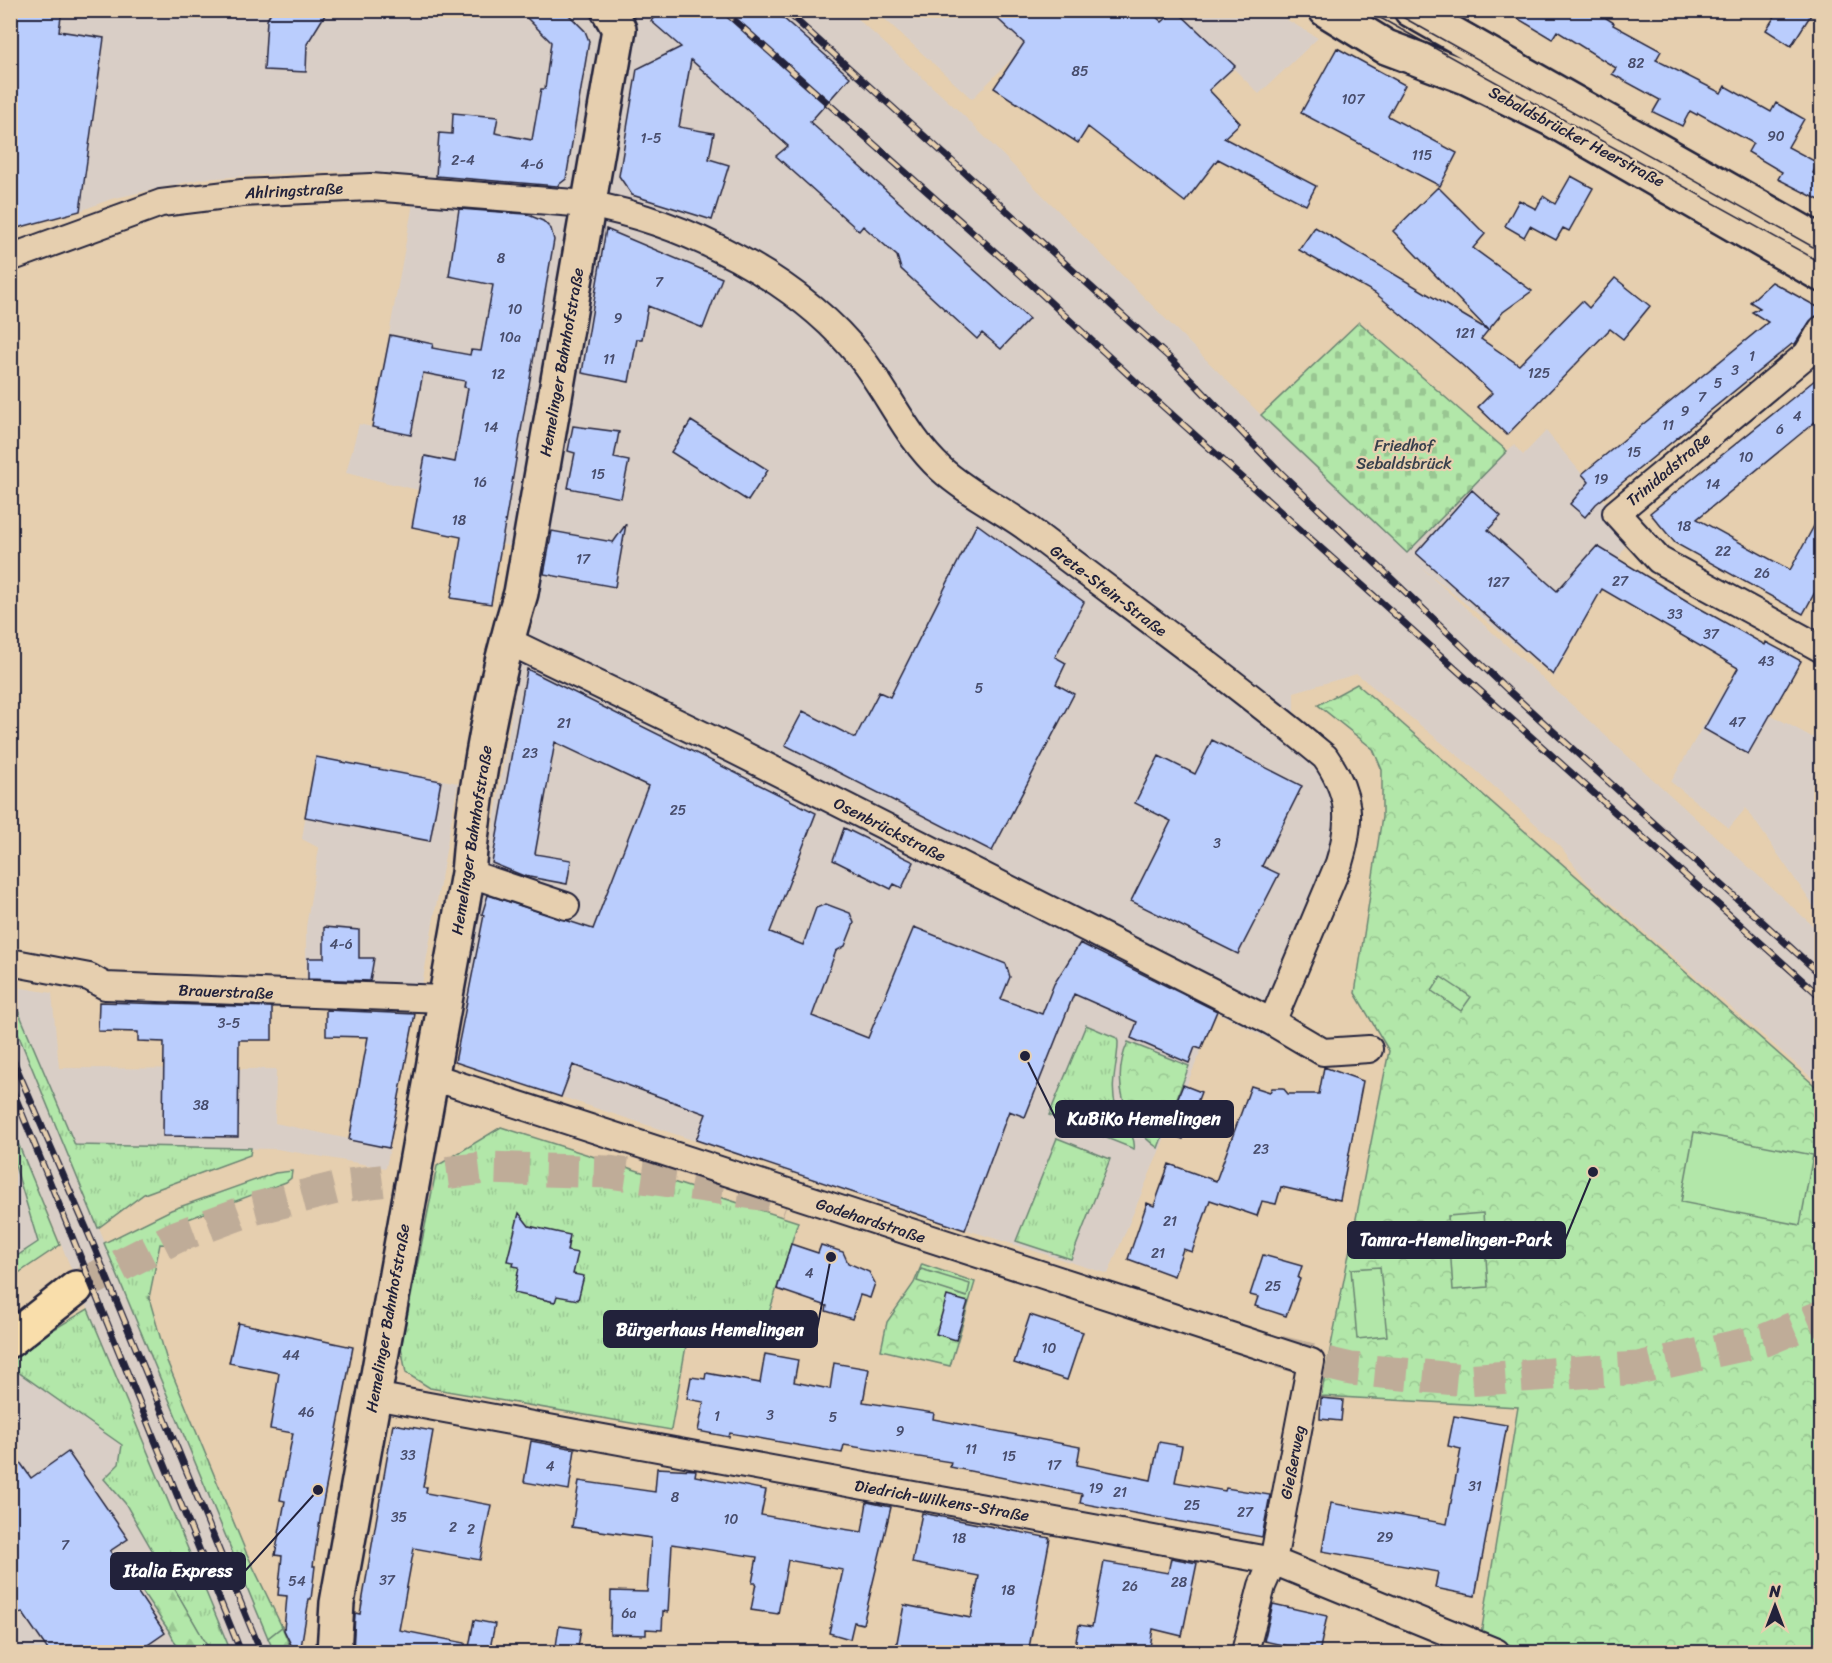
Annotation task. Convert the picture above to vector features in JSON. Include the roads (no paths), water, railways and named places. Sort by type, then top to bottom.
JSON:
[{"type":"main road","points":[[10,1328],[76,1288],[10,1340]]},
{"type":"street","name":"Sebaldsbrücker Heerstraße","points":[[1412,10],[1455,24],[1821,243]]},
{"type":"street","name":"Sebaldsbrücker Heerstraße","points":[[1335,12],[1386,47],[1466,77],[1551,119],[1821,275]]},
{"type":"street","name":"Hemelinger Bahnhofstraße","points":[[334,1653],[337,1603],[468,873],[472,822],[506,640],[520,593],[587,204],[614,20]]},
{"type":"street","name":"Ahlringstraße","points":[[10,258],[161,204],[242,193],[371,187],[587,204]]},
{"type":"street","name":"Grete-Stein-Straße","points":[[587,204],[615,209],[702,241],[774,280],[833,324],[862,360],[914,438],[941,469],[1025,526],[1325,757],[1336,772],[1349,810],[1347,839],[1272,1022]]},
{"type":"street","name":"Trinidadstraße","points":[[1821,329],[1807,354],[1616,513],[1659,560],[1821,649]]},
{"type":"street","name":"Osenbrückstraße","points":[[506,640],[734,750],[1272,1022]]},
{"type":"street","points":[[468,873],[566,906]]},
{"type":"street","name":"Brauerstraße","points":[[10,962],[89,976],[105,986],[444,999]]},
{"type":"street","points":[[1272,1022],[1323,1052],[1369,1049]]},
{"type":"street","name":"Godehardstraße","points":[[430,1076],[1311,1362]]},
{"type":"street","name":"Gießerweg","points":[[1245,1653],[1262,1586],[1273,1561],[1311,1362]]},
{"type":"street","name":"Diedrich-Wilkens-Straße","points":[[374,1396],[1273,1561],[1440,1642],[1496,1653]]},
{"type":"tunnel","points":[[76,1288],[176,1237],[253,1209],[348,1185],[485,1168],[609,1172],[768,1195],[788,1202]]},
{"type":"tunnel","points":[[1279,1352],[1351,1369],[1465,1380],[1638,1368],[1765,1340],[1822,1316]]},
{"type":"tram line","points":[[1366,10],[1822,263]]},
{"type":"tram line","points":[[1390,10],[1822,252]]},
{"type":"railway","points":[[723,10],[1020,274],[1147,392],[1822,998]]},
{"type":"railway","points":[[785,10],[1173,361],[1281,473],[1509,691],[1822,976]]},
{"type":"railway","points":[[10,1053],[93,1244],[261,1652]]},
{"type":"railway","points":[[10,1084],[241,1652]]},
{"type":"place","name":"KuBiKo Hemelingen","points":[[1025,1056]]},
{"type":"place","name":"Tamra-Hemelingen-Park","points":[[1593,1172]]},
{"type":"place","name":"Bürgerhaus Hemelingen","points":[[831,1257]]},
{"type":"place","name":"Italia Express","points":[[318,1490]]},
{"type":"park label","name":"Friedhof Sebaldsbrück","points":[[1404,454]]}]
